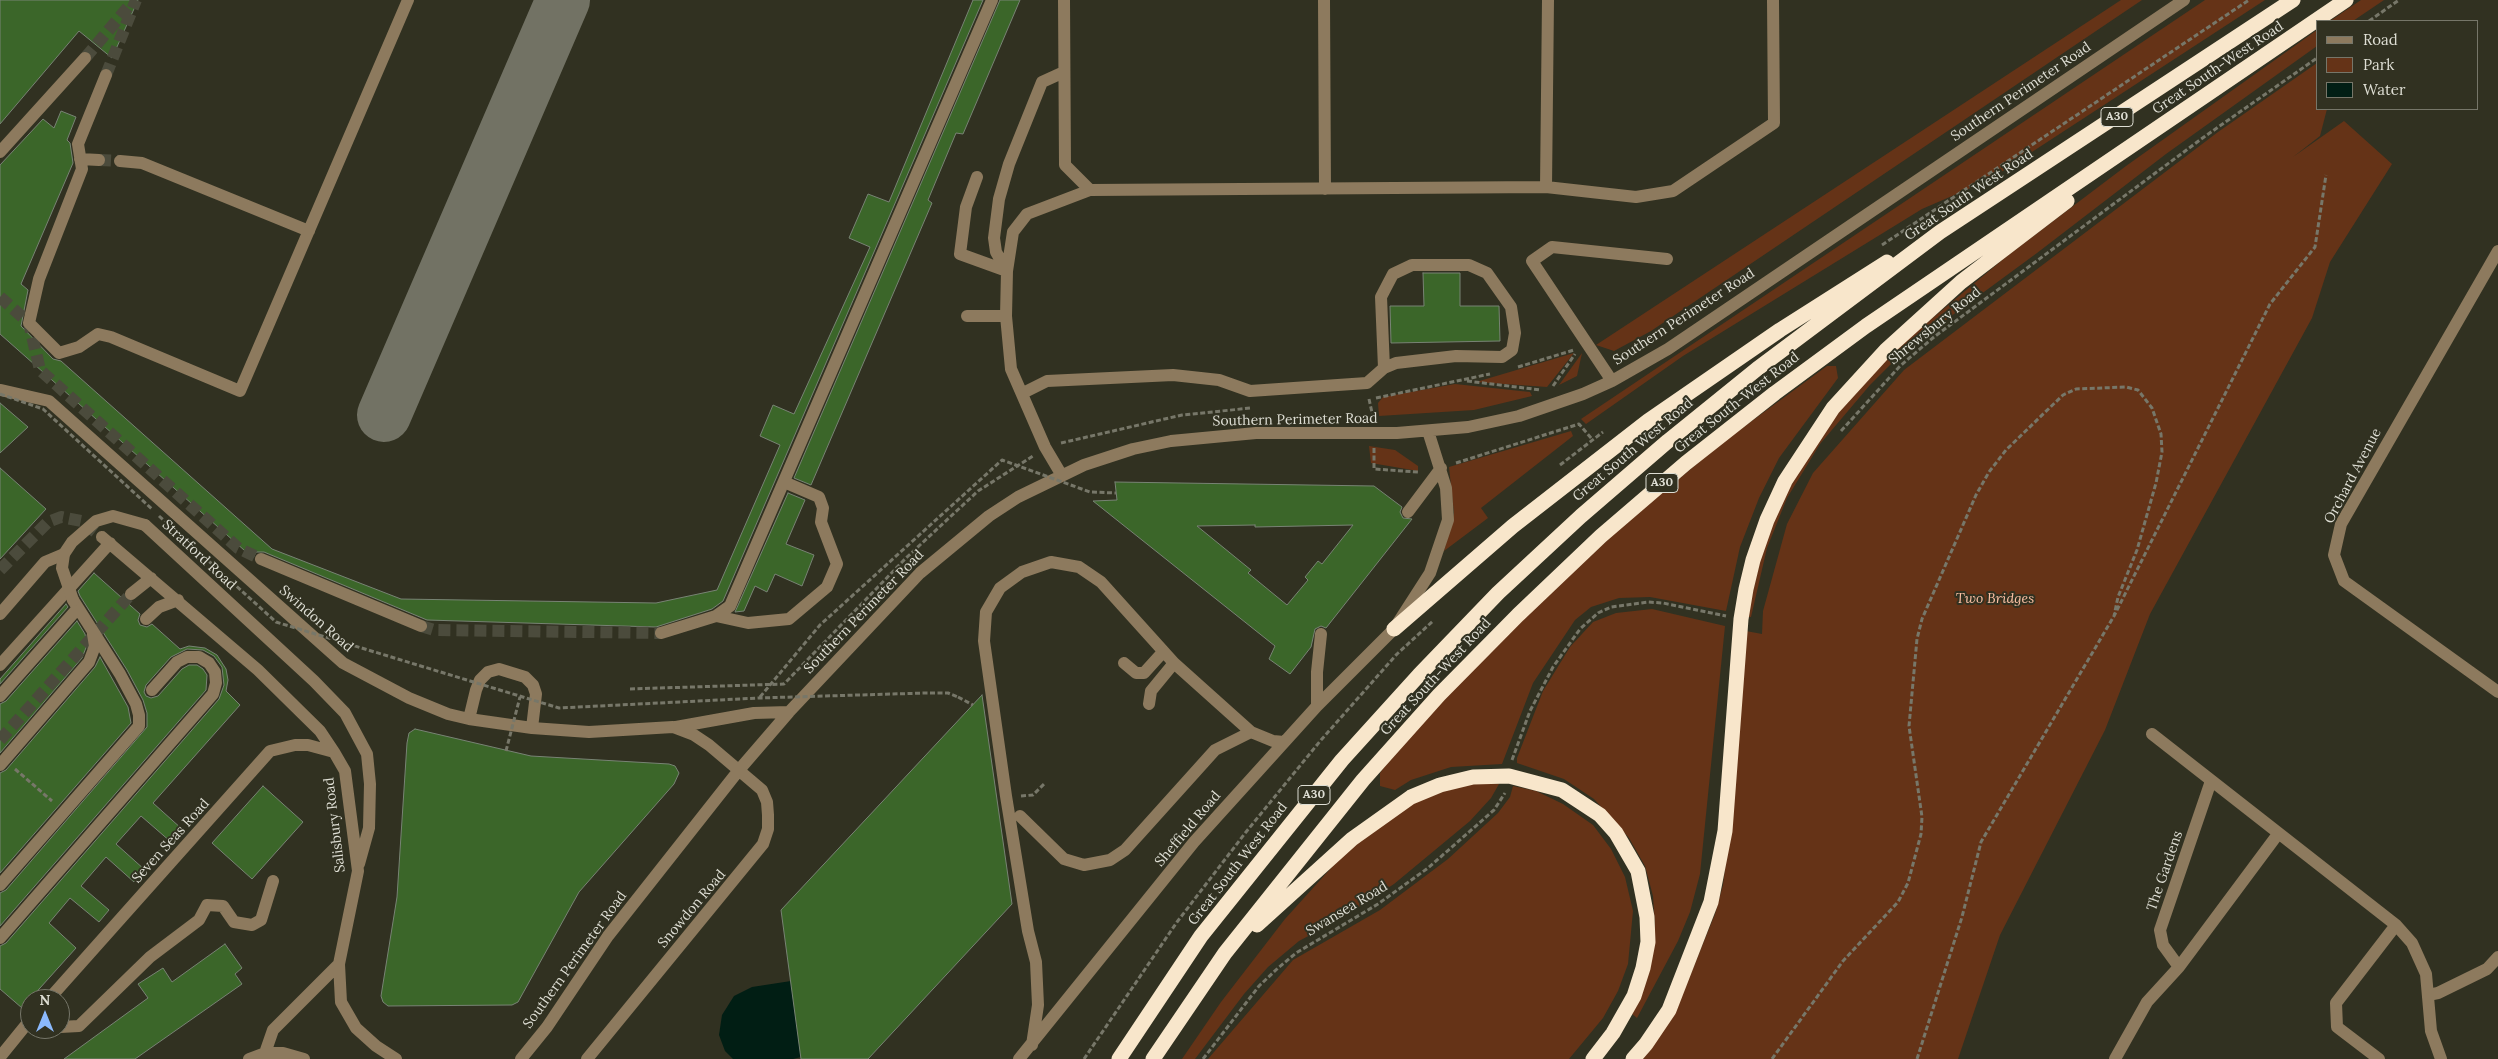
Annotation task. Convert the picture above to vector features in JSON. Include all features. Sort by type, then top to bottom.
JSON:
[{"type":"highway","name":"Great South West Road","points":[[1119,1059],[1201,936],[1336,768],[1419,675],[1498,594],[1581,516],[1668,441],[1757,369],[1940,232],[2293,0]]},
{"type":"highway","name":"Great South-West Road","points":[[2316,20],[2346,0]]},
{"type":"highway","name":"Great South-West Road","points":[[1153,1059],[1226,953],[1363,780],[1420,716],[1518,615],[1601,536],[1716,440],[1858,332],[2316,20]]},
{"type":"highway","points":[[1633,1059],[1646,1044],[1669,1010],[1711,902],[1725,831],[1741,619],[1746,589],[1753,560],[1767,520],[1785,481],[1833,408],[1886,350],[1912,325],[1961,282],[2185,109]]},
{"type":"highway","points":[[1394,630],[1513,526],[1648,421],[1788,324],[1860,278],[1940,232]]},
{"type":"highway","points":[[1226,953],[1352,839],[1411,797],[1440,785],[1474,777],[1510,776],[1536,782],[1562,790],[1600,815],[1627,850],[1638,871],[1643,893],[1648,942],[1643,968],[1634,996],[1613,1033],[1593,1059]]},
{"type":"street","points":[[106,75],[78,144],[82,169],[39,279],[29,323],[59,353],[79,347],[98,334],[111,337],[240,391],[408,0]]},
{"type":"street","points":[[661,633],[716,616],[730,606],[992,0]]},
{"type":"street","points":[[1064,0],[1065,165],[1090,190]]},
{"type":"street","points":[[1324,0],[1325,188]]},
{"type":"street","points":[[1546,187],[1548,0]]},
{"type":"street","points":[[1061,474],[1045,447],[1011,369],[1006,316],[1007,271],[1013,232],[1027,214],[1090,190],[1546,187],[1636,196],[1673,191],[1774,123],[1773,0]]},
{"type":"street","name":"Southern Perimeter Road","points":[[522,1059],[547,1027],[608,936],[739,770],[789,712],[920,573],[988,516],[1018,497],[1061,474],[1133,449],[1170,441],[1256,433],[1428,431],[1468,427],[1555,406],[1612,381],[1676,344],[2184,0]]},
{"type":"street","points":[[0,152],[85,58]]},
{"type":"street","points":[[1007,271],[996,252],[994,238],[998,198],[1009,164],[1042,82],[1064,72]]},
{"type":"street","points":[[80,159],[99,160]]},
{"type":"street","points":[[120,161],[142,163],[309,231]]},
{"type":"street","points":[[977,177],[966,206],[960,254],[1007,271]]},
{"type":"street","points":[[1612,381],[1532,261],[1552,247],[1666,260]]},
{"type":"street","name":"Orchard Avenue","points":[[2498,250],[2341,524],[2334,555],[2344,581],[2498,692]]},
{"type":"street","points":[[1023,393],[1047,381],[1174,375],[1219,380],[1250,391],[1367,383],[1384,368],[1396,363],[1456,356],[1502,357],[1512,350],[1515,333],[1511,307],[1487,274],[1469,266],[1412,265],[1393,274],[1381,297],[1384,368]]},
{"type":"street","points":[[967,316],[1006,316]]},
{"type":"street","name":"Swindon Road","points":[[0,392],[49,401],[343,663],[409,698],[448,714],[532,728],[589,732],[673,727],[754,713],[789,712]]},
{"type":"street","name":"Sheffield Road","points":[[1019,1059],[1194,842],[1317,706],[1394,630],[1430,573],[1448,520],[1448,504],[1441,468],[1428,431]]},
{"type":"street","points":[[1408,512],[1441,468]]},
{"type":"street","points":[[716,616],[748,623],[789,619],[827,587],[837,564],[821,522],[823,508],[819,497],[784,482]]},
{"type":"street","name":"Stratford Road","points":[[64,554],[72,542],[96,521],[113,516],[144,525],[314,681],[345,713],[367,754],[370,784],[369,828],[358,871]]},
{"type":"street","name":"Salisbury Road","points":[[0,665],[106,540],[258,670],[320,731],[345,771],[358,871],[339,964],[341,1002],[356,1028],[376,1046],[396,1059]]},
{"type":"street","points":[[0,614],[46,562],[64,554]]},
{"type":"street","points":[[0,885],[139,726],[136,704],[93,630],[75,604],[62,568],[64,554]]},
{"type":"street","points":[[261,558],[421,626]]},
{"type":"street","points":[[1032,1045],[1038,1005],[1036,962],[1028,931],[991,703],[984,641],[986,612],[1000,588],[1022,572],[1051,562],[1079,567],[1101,582],[1163,652],[1251,732],[1273,741],[1284,742]]},
{"type":"street","points":[[131,594],[151,578]]},
{"type":"street","points":[[146,619],[159,608],[178,600]]},
{"type":"street","points":[[0,696],[75,604]]},
{"type":"street","points":[[3,762],[89,662],[95,646],[93,630]]},
{"type":"street","points":[[1317,706],[1317,672],[1321,634]]},
{"type":"street","points":[[1124,663],[1136,673],[1144,673],[1163,652]]},
{"type":"street","points":[[0,938],[212,694],[216,683],[215,672],[209,663],[199,658],[187,658],[177,662],[152,690]]},
{"type":"street","points":[[1149,704],[1151,691],[1174,663]]},
{"type":"street","points":[[470,719],[480,680],[488,672],[504,670],[525,677],[532,685],[536,694],[532,728]]},
{"type":"street","name":"Swindon Road","points":[[673,727],[694,735],[739,770]]},
{"type":"street","points":[[1020,816],[1064,859],[1084,865],[1110,860],[1125,850],[1215,750],[1251,732]]},
{"type":"street","points":[[2152,734],[2396,924],[2412,942],[2426,974],[2431,1031],[2440,1059]]},
{"type":"street","name":"Seven Seas Road","points":[[58,989],[270,751],[295,745],[308,745],[334,752]]},
{"type":"street","name":"Snowdon Road","points":[[587,1059],[763,844],[768,829],[767,802],[762,790],[739,770]]},
{"type":"street","name":"The Gardens","points":[[2179,968],[2163,944],[2160,930],[2211,781]]},
{"type":"street","points":[[2115,1059],[2147,1002],[2179,968],[2278,834]]},
{"type":"street","points":[[70,1027],[79,1026],[150,958],[199,920],[207,905],[223,906],[234,922],[252,924],[261,920],[273,881]]},
{"type":"street","points":[[2379,1059],[2338,1027],[2336,1003],[2396,924]]},
{"type":"street","points":[[2428,995],[2438,993],[2487,969],[2498,957]]},
{"type":"street","points":[[265,1053],[273,1030],[339,964]]},
{"type":"street","points":[[0,1057],[20,1032]]},
{"type":"street","points":[[249,1059],[265,1053],[283,1053],[304,1059]]},
{"type":"path","name":"Great South West Road","points":[[1929,215],[2249,0]]},
{"type":"path","points":[[2370,20],[2399,0]]},
{"type":"path","name":"Shrewsbury Road","points":[[1837,436],[1900,366],[1934,337],[2204,137],[2316,59]]},
{"type":"path","points":[[1917,1059],[1962,916],[1981,842],[2114,616],[2270,304],[2315,247],[2326,175]]},
{"type":"path","points":[[1464,381],[1542,391],[1553,387],[1579,349]]},
{"type":"path","points":[[1772,1059],[1843,962],[1898,902],[1908,883],[1921,834],[1920,798],[1909,726],[1915,656],[1922,619],[1976,495],[1989,472],[2006,450],[2063,395],[2076,389],[2126,387],[2138,390],[2152,408],[2162,434],[2162,452],[2156,483],[2137,550],[2118,597],[2114,616]]},
{"type":"path","points":[[0,392],[43,409],[276,622],[558,708],[759,698],[926,693],[948,693],[972,705]]},
{"type":"path","points":[[1361,400],[1370,399],[1374,433],[1374,469],[1412,474],[1441,468],[1579,424],[1592,439]]},
{"type":"path","points":[[630,689],[784,684],[906,558],[978,491],[1045,447],[1182,415],[1257,408]]},
{"type":"path","points":[[759,698],[820,625],[1002,460],[1090,492],[1116,493]]},
{"type":"path","points":[[1511,766],[1530,711],[1552,667],[1580,630],[1598,613],[1618,606],[1648,602],[1663,603],[1731,618]]},
{"type":"path","name":"Great South West Road","points":[[1084,1059],[1177,922],[1246,832],[1321,740],[1385,669],[1439,615]]},
{"type":"path","points":[[506,751],[520,697]]},
{"type":"path","points":[[3,762],[64,812]]},
{"type":"path","points":[[1018,796],[1034,795],[1044,784]]},
{"type":"path","name":"Swansea Road","points":[[1203,1059],[1259,986],[1278,968],[1296,953],[1378,904],[1428,868],[1494,810],[1502,800],[1508,786]]},
{"type":"green space","points":[[2121,0],[2142,0],[1651,331],[1614,351],[1596,345]]},
{"type":"green space","points":[[2205,0],[2265,0],[1989,180],[1922,209],[1683,356],[1586,424],[1581,419]]},
{"type":"green space","points":[[2361,0],[2384,0],[2354,20],[2331,20]]},
{"type":"green space","points":[[2316,31],[2316,47],[2166,154],[2037,253],[1905,350],[1870,385],[1820,444],[1787,498],[1767,548],[1751,617],[1747,617],[1763,548],[1778,508],[1828,422],[1872,372],[1911,336],[2007,256],[2126,166]]},
{"type":"green space","name":"Two Bridges","points":[[2316,64],[2316,110],[2327,110],[2320,136],[2293,157],[2344,121],[2392,164],[2330,262],[2312,318],[2150,614],[2105,730],[2000,935],[1958,1059],[1639,1059],[1683,993],[1715,914],[1723,885],[1732,810],[1746,631],[1762,634],[1763,611],[1787,524],[1813,473],[1904,370],[2218,132]]},
{"type":"green space","points":[[1574,353],[1547,387],[1476,382]]},
{"type":"green space","points":[[1582,353],[1577,376],[1559,385]]},
{"type":"green space","points":[[1827,366],[1836,366],[1838,378],[1779,458],[1759,498],[1740,547],[1726,611],[1650,597],[1619,598],[1591,607],[1575,620],[1533,683],[1502,764],[1451,767],[1411,780],[1395,790],[1380,786],[1380,773],[1429,715],[1499,642],[1615,533],[1719,445]]},
{"type":"green space","points":[[1455,384],[1530,392],[1532,396],[1474,410],[1379,416],[1378,403],[1383,397]]},
{"type":"green space","points":[[1571,431],[1573,436],[1481,508],[1488,518],[1444,551],[1454,513],[1449,467]]},
{"type":"green space","points":[[1369,446],[1395,450],[1418,466],[1418,471],[1371,463]]},
{"type":"green space","points":[[1652,609],[1725,626],[1700,874],[1690,912],[1678,941],[1637,1018],[1632,1014],[1650,964],[1655,926],[1653,896],[1645,866],[1629,838],[1594,799],[1564,779],[1517,763],[1517,758],[1543,691],[1570,647],[1593,622],[1616,613]]},
{"type":"green space","points":[[1473,783],[1499,784],[1491,798],[1470,821],[1394,884],[1342,918],[1299,941],[1268,967],[1244,994],[1195,1059],[1182,1059],[1221,1002],[1285,919],[1351,846],[1410,804],[1438,791]]},
{"type":"green space","points":[[1513,786],[1536,791],[1563,804],[1593,825],[1611,849],[1625,877],[1633,911],[1628,964],[1618,991],[1603,1018],[1569,1059],[1208,1059],[1293,960],[1380,910],[1448,859],[1498,813],[1510,797]]},
{"type":"water","points":[[791,981],[801,1057],[793,1059],[733,1059],[725,1051],[719,1035],[722,1015],[734,996],[752,987]]},
{"type":"building","points":[[0,0],[138,0],[112,58],[79,31],[0,124]]},
{"type":"building","points":[[973,0],[983,0],[723,601],[712,609],[656,627],[427,620],[264,552],[256,552],[253,558],[0,334],[0,165],[43,119],[54,128],[61,111],[76,117],[67,140],[70,143],[73,163],[21,284],[28,290],[21,326],[53,359],[61,361],[272,549],[401,599],[656,603],[717,590],[780,445],[760,436],[773,405],[794,414],[870,247],[849,238],[868,194],[889,202]]},
{"type":"building","points":[[1000,0],[1020,0],[963,134],[956,133],[928,200],[932,203],[811,485],[794,478]]},
{"type":"building","points":[[1423,273],[1460,273],[1460,306],[1499,306],[1500,341],[1391,343],[1390,306],[1424,306]]},
{"type":"building","points":[[0,403],[28,427],[0,453]]},
{"type":"building","points":[[0,468],[46,509],[0,559]]},
{"type":"building","points":[[1115,482],[1374,486],[1402,507],[1400,512],[1403,518],[1412,519],[1326,628],[1321,626],[1315,629],[1311,647],[1290,674],[1269,659],[1275,646],[1093,501],[1117,500]],"holes":[[[1255,525],[1255,527],[1353,525],[1322,564],[1318,561],[1305,577],[1308,580],[1287,605],[1248,573],[1251,570],[1197,526]]]},
{"type":"building","points":[[788,493],[805,500],[786,544],[814,555],[802,586],[775,574],[767,592],[755,586],[744,611],[735,612]]},
{"type":"building","points":[[94,573],[140,614],[138,620],[140,625],[147,627],[152,624],[180,649],[189,646],[205,648],[217,655],[226,669],[228,680],[226,691],[240,705],[153,803],[182,829],[171,842],[141,816],[116,844],[145,870],[134,882],[106,857],[81,886],[109,910],[99,922],[70,898],[49,923],[76,948],[39,989],[20,989],[20,1006],[0,989],[0,946],[6,943],[219,699],[224,685],[222,667],[214,656],[203,650],[187,649],[171,657],[146,685],[144,692],[146,696],[151,698],[158,696],[182,669],[189,665],[197,665],[203,669],[207,675],[206,690],[0,926],[0,893],[6,890],[147,727],[147,713],[143,700],[127,670],[78,591]]},
{"type":"building","points":[[66,604],[68,607],[0,684],[0,679]]},
{"type":"building","points":[[77,621],[85,634],[87,645],[82,658],[0,753],[0,704],[6,701]]},
{"type":"building","points":[[100,657],[128,707],[131,723],[0,873],[0,773],[6,770],[95,667]]},
{"type":"building","points":[[982,695],[1012,904],[868,1059],[801,1059],[781,910]]},
{"type":"building","points":[[415,729],[531,756],[669,764],[675,766],[679,773],[674,784],[579,892],[518,1002],[512,1005],[388,1006],[383,1002],[381,996],[397,897],[407,743],[409,733]]},
{"type":"building","points":[[263,786],[303,822],[252,879],[212,843]]},
{"type":"building","points":[[225,944],[242,968],[235,974],[242,984],[135,1059],[64,1059],[148,998],[138,984],[163,968],[172,982]]},
{"type":"taxiway","points":[[384,415],[563,0]]},
{"type":"tunnel","points":[[106,75],[136,0]]},
{"type":"tunnel","points":[[85,58],[129,6]]},
{"type":"tunnel","points":[[99,160],[120,161]]},
{"type":"tunnel","points":[[0,297],[29,323],[40,370],[238,548],[261,559]]},
{"type":"tunnel","points":[[0,570],[48,522],[61,517],[81,521],[102,537]]},
{"type":"tunnel","points":[[0,740],[131,594]]},
{"type":"tunnel","points":[[421,626],[434,630],[661,633]]}]
